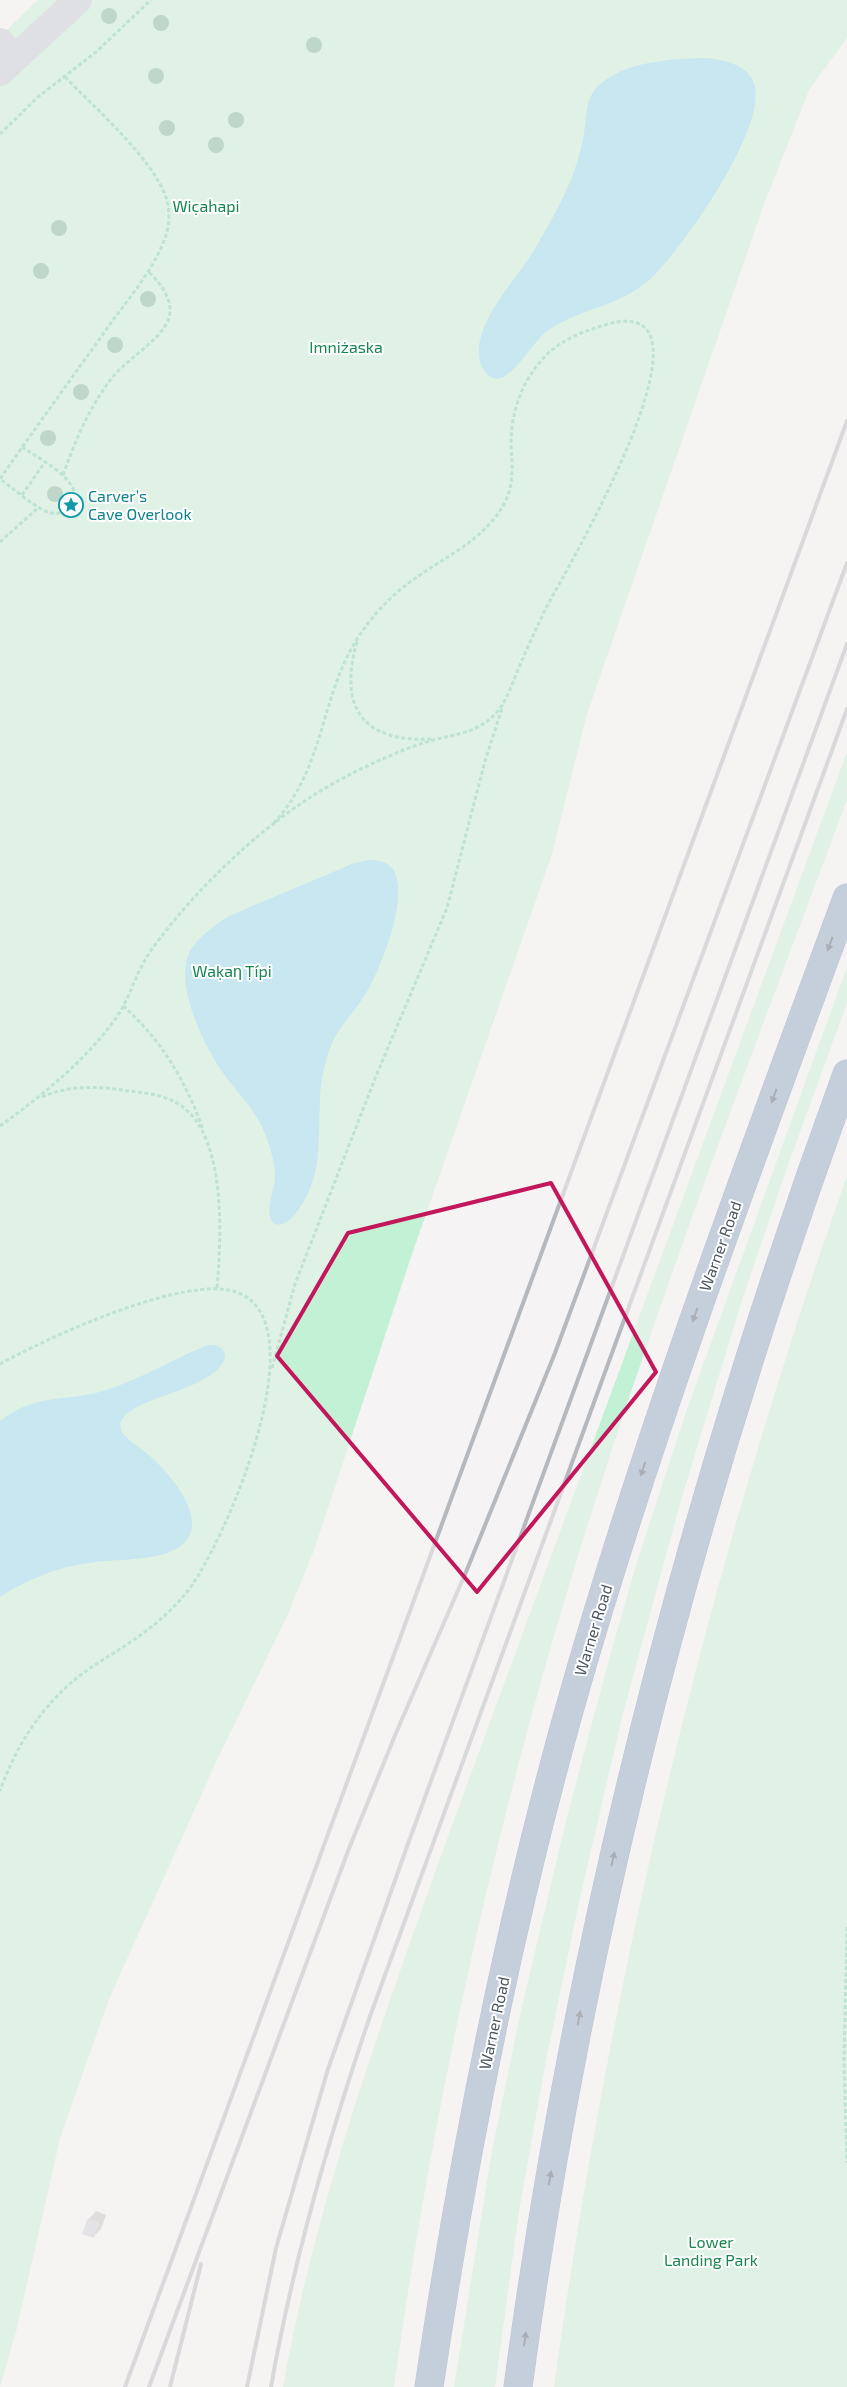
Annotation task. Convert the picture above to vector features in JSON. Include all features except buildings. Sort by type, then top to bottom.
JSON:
[{"type":"highway","name":"Warner Road","points":[[428,2387],[454,2228],[482,2078],[524,1888],[575,1689],[619,1542],[668,1391],[847,898]]},
{"type":"highway","points":[[518,2387],[548,2191],[576,2034],[608,1882],[646,1723],[684,1576],[730,1420],[778,1270],[847,1074]]},
{"type":"street","points":[[4,58],[78,0]]},
{"type":"path","points":[[0,134],[18,115],[96,52],[151,0]]},
{"type":"path","points":[[22,447],[62,475],[73,488],[75,493],[73,503],[65,511],[55,514],[40,507],[0,479],[22,447],[148,271],[167,231],[167,203],[164,192],[156,178],[134,150],[64,76]]},
{"type":"path","points":[[62,475],[84,422],[106,386],[128,360],[156,338],[167,324],[170,313],[167,296],[148,271]]},
{"type":"path","points":[[0,1790],[21,1744],[52,1702],[93,1666],[128,1646],[154,1626],[173,1608],[194,1583],[221,1532],[240,1490],[256,1442],[267,1391],[295,1284],[376,1076],[447,908],[490,743],[508,695],[542,617],[610,490],[638,421],[650,374],[653,348],[645,327],[635,321],[620,321],[588,330],[560,344],[540,360],[527,378],[514,415],[511,445],[513,475],[509,492],[502,507],[493,520],[470,542],[415,578],[391,597],[358,636],[337,679],[322,732],[308,771],[293,798],[273,824]]},
{"type":"path","points":[[22,495],[45,462]]},
{"type":"path","points":[[0,542],[40,507]]},
{"type":"path","points":[[358,636],[350,669],[351,694],[358,712],[370,725],[394,736],[417,740],[444,738]]},
{"type":"path","points":[[0,1126],[35,1101],[84,1056],[123,1006],[144,961],[173,923],[212,880],[273,824],[318,793],[361,769],[403,750],[464,734],[482,725],[496,713],[508,695]]},
{"type":"path","points":[[123,1006],[139,1020],[166,1054],[191,1099],[209,1146]]},
{"type":"path","points":[[35,1101],[54,1092],[77,1088],[111,1088],[158,1096],[176,1103],[190,1114],[204,1132],[209,1146],[217,1197],[217,1289]]},
{"type":"path","points":[[0,1364],[51,1338],[107,1315],[172,1295],[217,1289],[242,1294],[259,1309],[264,1319],[268,1330],[271,1354],[267,1391]]},
{"type":"path","points":[[847,1927],[844,2062],[847,2163]]},
{"type":"highlighted area","points":[[551,1183],[656,1372],[477,1592],[277,1356],[348,1233]]},
{"type":"green space","name":"Waḳaƞ Ṭípi","points":[[38,0],[847,0],[847,38],[809,90],[763,207],[587,714],[552,854],[411,1257],[314,1550],[288,1614],[217,1760],[109,1999],[60,2138],[17,2328],[0,2387],[0,36]]},
{"type":"green space","points":[[847,752],[847,800],[665,1292],[598,1491],[539,1690],[512,1788],[488,1887],[444,2086],[409,2287],[394,2387],[283,2387],[297,2315],[335,2172],[356,2100],[404,1959]]},
{"type":"green space","points":[[847,967],[847,1003],[788,1165],[742,1300],[681,1500],[622,1717],[579,1902],[546,2060],[519,2211],[495,2387],[454,2387],[492,2151],[521,2011],[566,1821],[610,1656],[637,1562],[686,1412]]},
{"type":"green space","name":"Lower Landing Park","points":[[847,1176],[847,2387],[554,2387],[577,2233],[604,2079],[635,1926],[670,1774],[708,1623],[751,1473],[797,1324]]},
{"type":"water","points":[[698,58],[715,59],[740,67],[747,72],[755,87],[755,107],[747,132],[718,190],[680,245],[648,281],[622,297],[558,324],[540,337],[507,375],[500,378],[489,376],[481,365],[479,350],[482,335],[497,303],[528,260],[565,193],[577,163],[584,133],[587,108],[594,91],[608,78],[632,67],[659,61]]},
{"type":"water","points":[[368,860],[384,862],[392,868],[397,879],[398,894],[392,928],[381,963],[369,988],[342,1026],[329,1051],[321,1088],[319,1144],[311,1187],[305,1200],[292,1218],[284,1223],[274,1224],[269,1207],[275,1182],[275,1171],[268,1143],[259,1120],[223,1073],[207,1047],[188,997],[185,980],[186,964],[190,951],[198,940],[229,916],[352,864]]},
{"type":"water","points":[[208,1345],[218,1346],[224,1352],[225,1358],[217,1370],[188,1387],[138,1406],[127,1414],[120,1424],[122,1433],[160,1466],[181,1492],[192,1521],[190,1534],[181,1546],[155,1556],[76,1565],[53,1571],[20,1585],[0,1597],[0,1421],[15,1411],[41,1401],[80,1396],[109,1389],[147,1374]]},
{"type":"railway","points":[[125,2387],[847,421]]},
{"type":"railway","points":[[149,2387],[348,1851],[396,1733],[466,1572],[555,1353],[847,563]]},
{"type":"railway","points":[[247,2387],[276,2248],[328,2069],[409,1841],[847,644]]},
{"type":"railway","points":[[271,2387],[290,2293],[313,2201],[339,2110],[369,2019],[847,709]]},
{"type":"railway","points":[[170,2387],[201,2264]]},
{"type":"place","name":"Carver’s Cave Overlook","points":[[71,505]]},
{"type":"park label","name":"Wic̣aḣapi","points":[[206,206]]},
{"type":"park label","name":"Imniżaska","points":[[346,347]]}]
